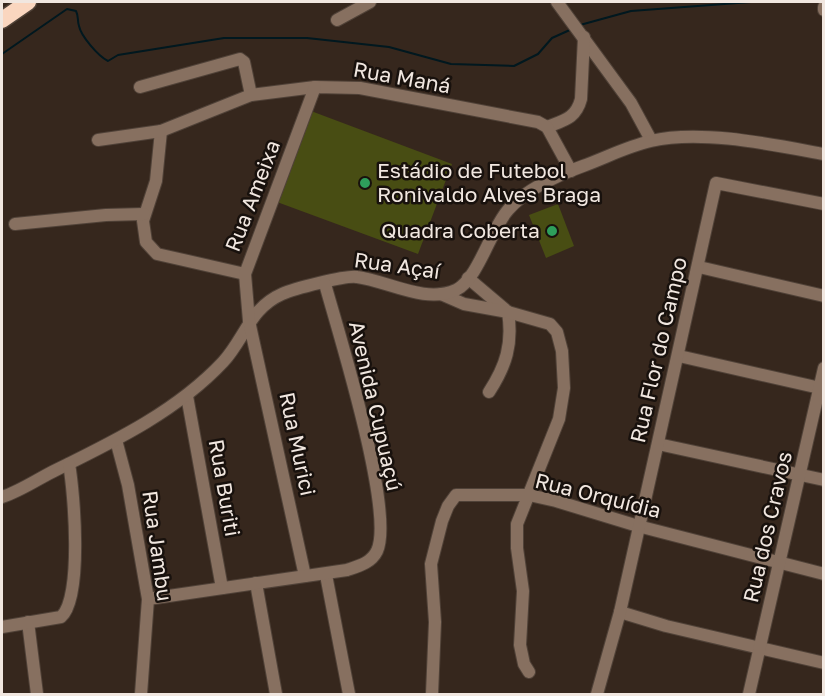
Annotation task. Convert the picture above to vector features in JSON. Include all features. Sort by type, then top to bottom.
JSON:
[{"type":"highway","points":[[2,20],[28,2]]},
{"type":"street","points":[[337,20],[370,2]]},
{"type":"street","points":[[557,2],[631,103],[651,141]]},
{"type":"street","points":[[581,32],[582,99],[579,108],[575,115],[547,128],[571,171],[651,141],[679,138],[738,140],[824,154]]},
{"type":"street","points":[[140,87],[240,59],[244,62],[251,95]]},
{"type":"street","name":"Rua Maná","points":[[98,140],[161,131],[251,95],[315,87],[360,88],[527,120],[547,128]]},
{"type":"street","name":"Rua Ameixa","points":[[249,321],[245,274],[315,87]]},
{"type":"street","points":[[161,131],[156,182],[142,221],[146,242],[158,254],[245,274]]},
{"type":"street","name":"Rua Açaí","points":[[2,497],[116,440],[187,396],[223,362],[262,305],[281,294],[346,277],[358,277],[426,294],[441,294],[455,290],[468,278],[498,222],[509,209],[526,194],[571,171]]},
{"type":"street","name":"Rua Flor do Campo","points":[[597,694],[620,612],[717,182],[824,204]]},
{"type":"street","points":[[15,224],[106,214],[144,214]]},
{"type":"street","points":[[699,267],[824,296]]},
{"type":"street","points":[[468,278],[508,312],[511,335],[508,358],[489,392]]},
{"type":"street","name":"Avenida Cupuaçú","points":[[325,284],[354,387],[373,473],[379,515],[379,543],[372,558],[360,566],[326,575]]},
{"type":"street","points":[[441,294],[464,304],[508,312],[550,324],[557,332],[562,351],[564,388],[562,404],[529,495],[519,514],[516,534],[523,591],[520,645],[524,664],[529,672]]},
{"type":"street","name":"Rua Murici","points":[[249,321],[305,576]]},
{"type":"street","points":[[679,356],[821,389]]},
{"type":"street","name":"Rua dos Cravos","points":[[749,694],[781,564],[824,368]]},
{"type":"street","name":"Rua Buriti","points":[[187,396],[222,588]]},
{"type":"street","name":"Rua Jambu","points":[[116,440],[128,485],[148,599],[141,694]]},
{"type":"street","points":[[658,444],[824,480]]},
{"type":"street","points":[[2,627],[61,617],[68,604],[76,523],[69,464]]},
{"type":"street","name":"Rua Orquídia","points":[[432,694],[435,615],[431,564],[448,506],[456,495],[529,495],[824,574]]},
{"type":"street","points":[[148,599],[305,576],[326,575],[349,694]]},
{"type":"street","points":[[256,583],[276,694]]},
{"type":"street","points":[[620,612],[666,626],[824,663]]},
{"type":"street","points":[[28,622],[37,694]]},
{"type":"green space","name":"Estádio de Futebol Ronivaldo Alves Braga","points":[[311,111],[452,164],[418,254],[277,202]]},
{"type":"green space","name":"Quadra Coberta","points":[[558,204],[574,246],[546,258],[529,215]]},
{"type":"waterway","points":[[580,25],[631,11],[751,2]]},
{"type":"waterway","points":[[2,54],[67,9],[76,11],[79,26],[86,40],[108,61],[118,55],[224,38],[307,38],[389,47],[451,64],[514,66],[538,54],[552,38],[572,29]]},
{"type":"place","name":"Estádio de Futebol Ronivaldo Alves Braga","points":[[365,183]]},
{"type":"place","name":"Quadra Coberta","points":[[552,231]]}]
